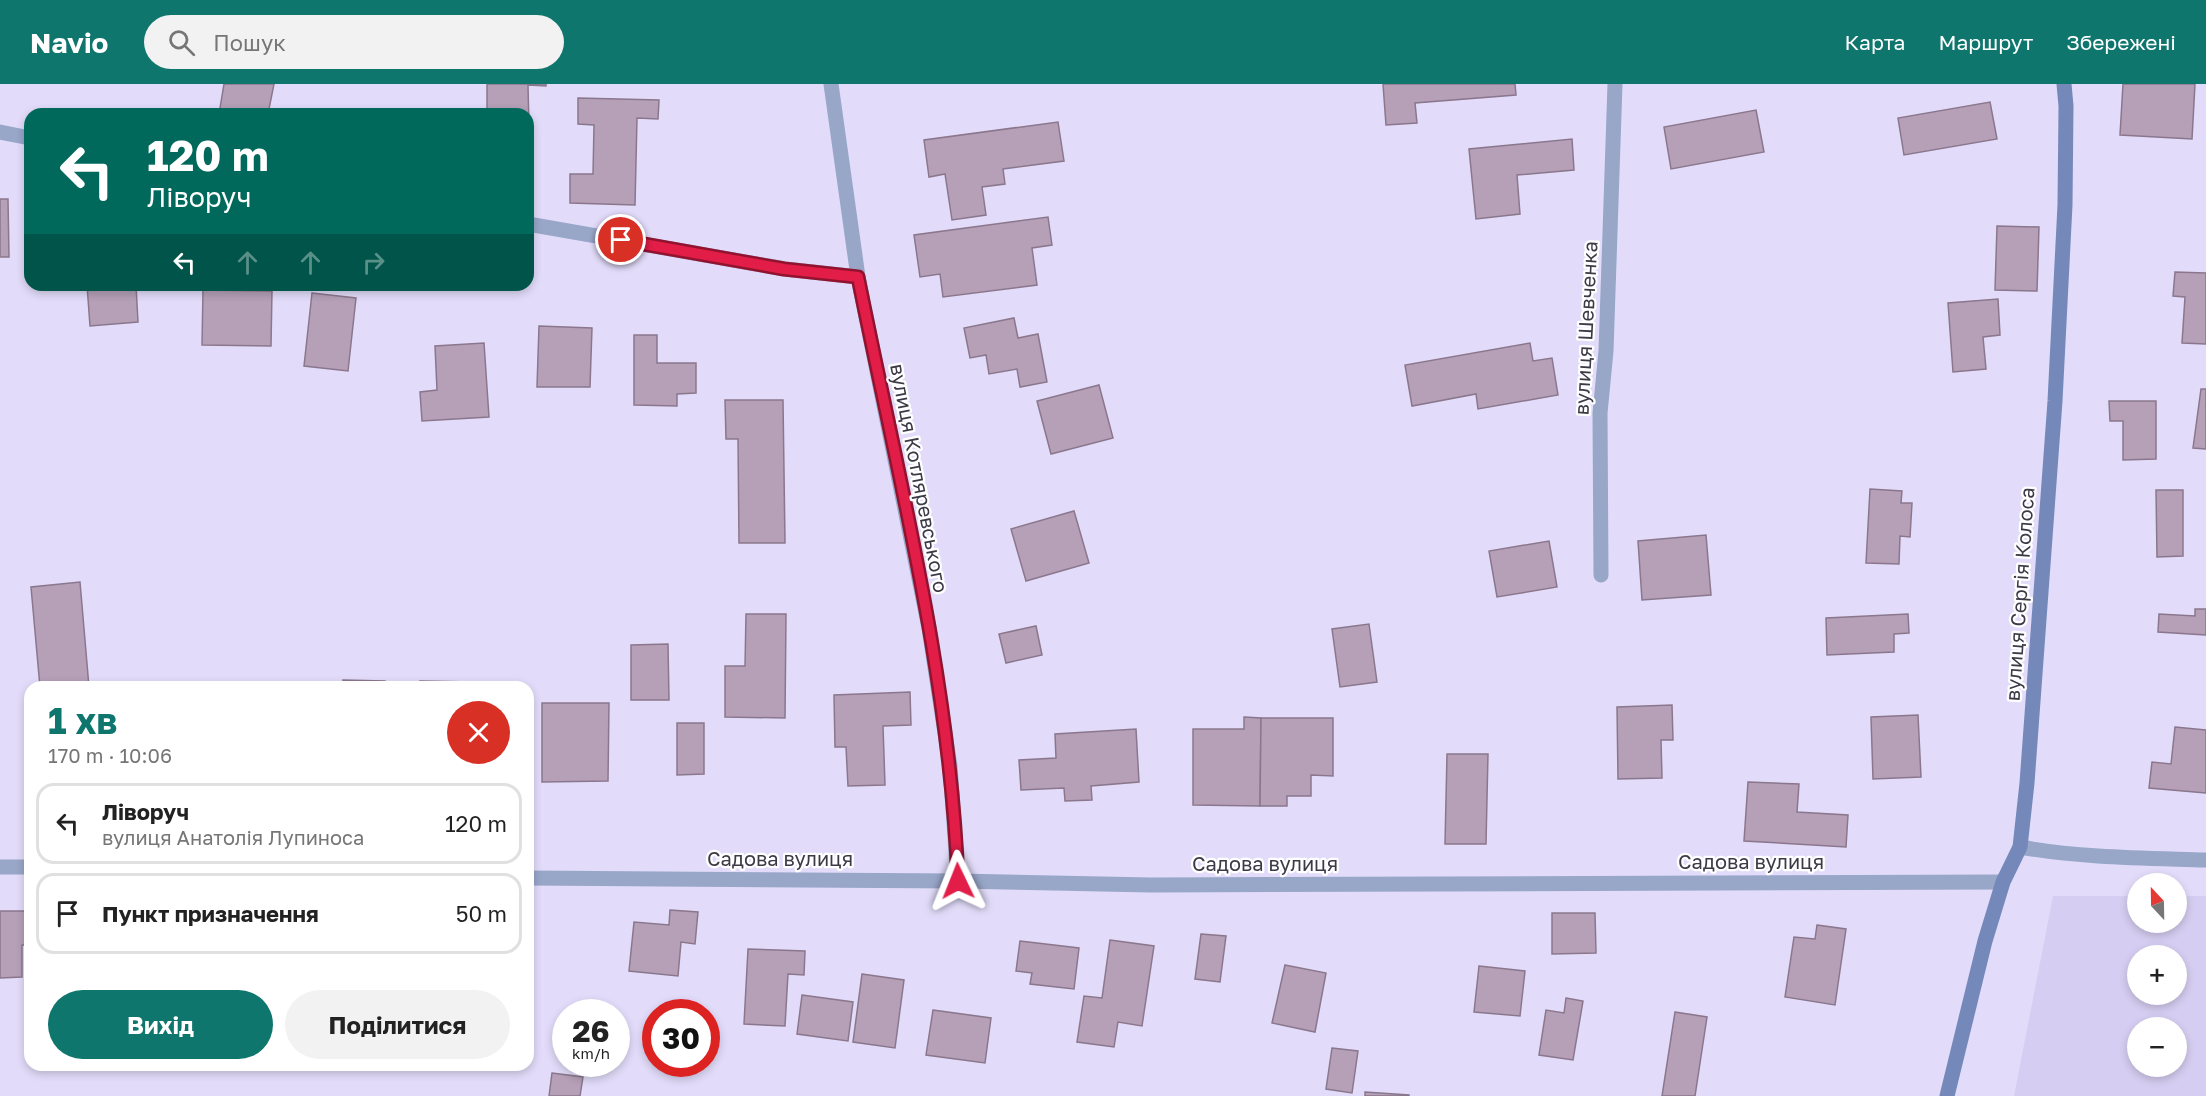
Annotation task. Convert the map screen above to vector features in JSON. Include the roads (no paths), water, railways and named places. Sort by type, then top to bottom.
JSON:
[{"type":"street","name":"вулиця Котляревського","points":[[831,84],[858,277],[929,628],[950,766],[958,881]]},
{"type":"street","name":"вулиця Шевченка","points":[[1601,574],[1600,413],[1606,351],[1615,84]]},
{"type":"street","name":"вулиця Сергія Колоса","points":[[1947,1096],[2003,882],[2020,847],[2027,783],[2055,401],[2065,205],[2066,106],[2064,84]]},
{"type":"street","points":[[0,132],[24,137]]},
{"type":"street","points":[[534,225],[784,269],[858,277]]},
{"type":"street","points":[[2020,847],[2095,856],[2206,860]]},
{"type":"street","points":[[0,867],[24,867]]},
{"type":"street","name":"Садова вулиця","points":[[534,878],[958,881],[1151,885],[2003,882]]}]
